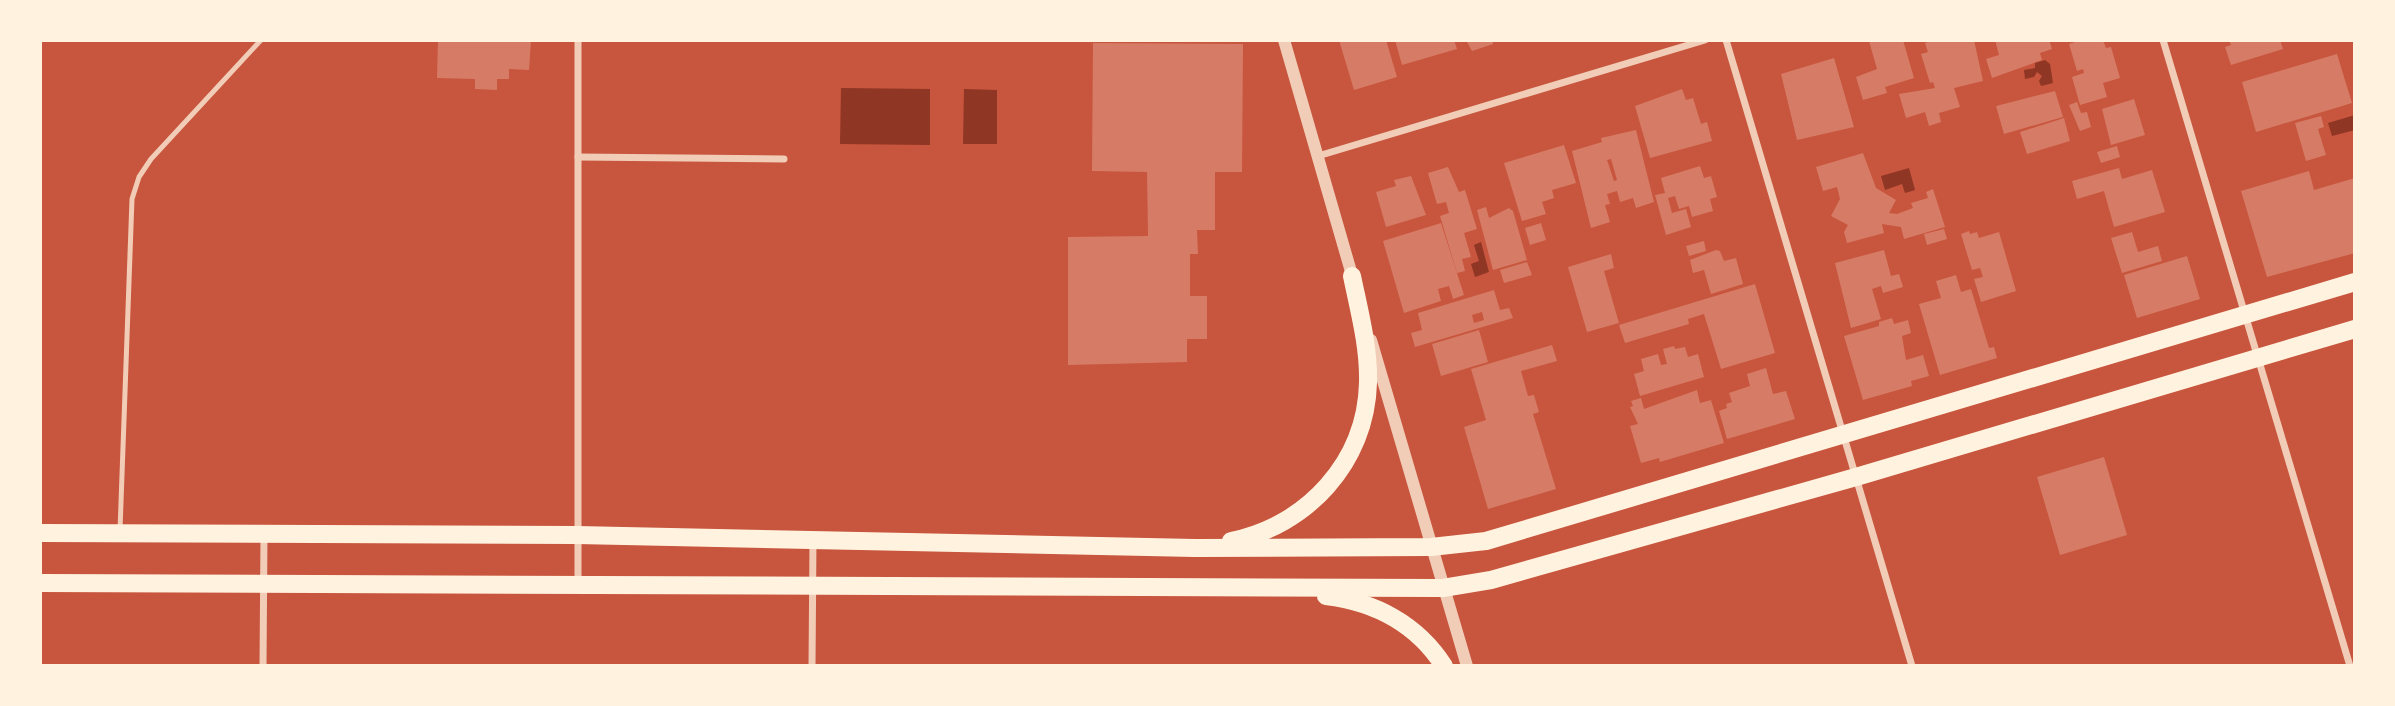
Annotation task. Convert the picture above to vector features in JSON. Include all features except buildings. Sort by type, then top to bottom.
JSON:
[{"type":"main road","points":[[1195,548],[1248,538],[1288,521],[1324,494],[1348,457],[1361,425],[1368,383],[1364,337],[1352,276]]},
{"type":"main road","points":[[40,533],[577,535],[1195,548],[1431,547],[1486,541],[2355,282]]},
{"type":"main road","points":[[40,583],[1443,588],[1492,580],[1856,477],[2355,329]]},
{"type":"main road","points":[[1222,587],[1345,599],[1370,606],[1413,628],[1432,647],[1444,666]]},
{"type":"street","points":[[578,40],[578,585]]},
{"type":"street","points":[[1284,40],[1466,666]]},
{"type":"street","points":[[1318,156],[1705,40]]},
{"type":"street","points":[[1726,40],[1912,666]]},
{"type":"street","points":[[2163,40],[2350,666]]},
{"type":"street","points":[[578,157],[784,159]]},
{"type":"street","points":[[263,666],[264,534]]},
{"type":"street","points":[[813,540],[813,666]]},
{"type":"lane","points":[[120,534],[132,199],[139,177],[151,159],[261,40]]},
{"type":"shaded area","points":[[2045,60],[2050,64],[2053,83],[2041,86],[2039,81],[2042,76],[2037,72],[2034,77],[2025,79],[2024,70],[2035,68],[2035,63]]},
{"type":"shaded area","points":[[841,88],[930,89],[930,145],[840,144]]},
{"type":"shaded area","points":[[964,89],[997,90],[997,144],[963,144]]},
{"type":"shaded area","points":[[2355,115],[2355,130],[2332,136],[2328,123]]},
{"type":"shaded area","points":[[1909,168],[1915,190],[1905,193],[1902,184],[1885,190],[1881,176]]},
{"type":"shaded area","points":[[1481,242],[1489,272],[1475,277],[1471,264],[1479,261],[1474,245]]}]
